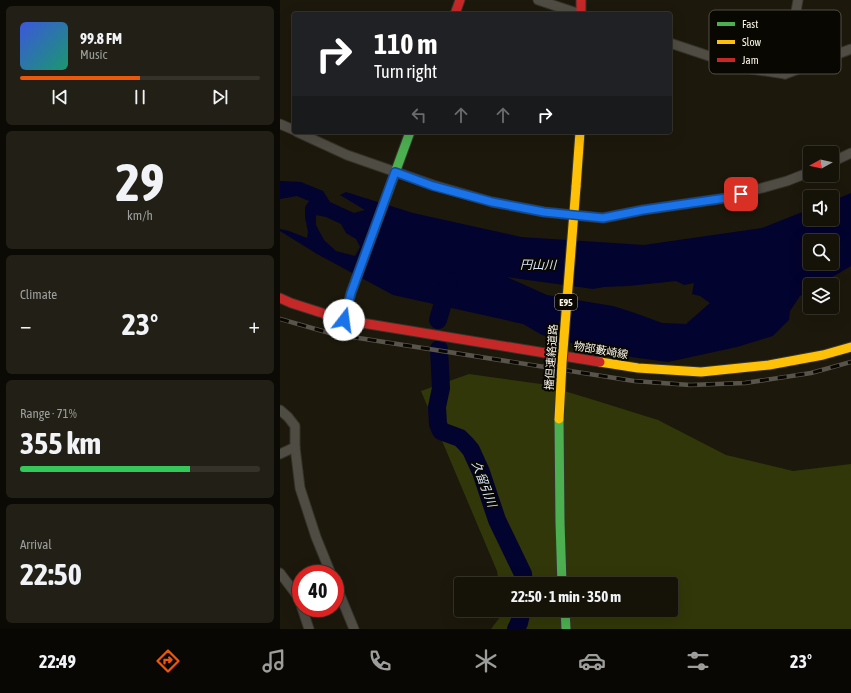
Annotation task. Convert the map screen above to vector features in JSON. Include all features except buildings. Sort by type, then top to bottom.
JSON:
[{"type":"main road","points":[[456,12],[460,0]]},
{"type":"main road","points":[[344,320],[351,293],[409,134]]},
{"type":"main road","name":"播但連絡道路","points":[[562,577],[559,510],[559,418],[580,134]]},
{"type":"main road","name":"物部藪崎線","points":[[280,298],[344,320],[638,368],[701,372],[769,365],[823,355],[851,347]]},
{"type":"main road","points":[[565,617],[566,629]]},
{"type":"street","points":[[538,0],[575,12]]},
{"type":"street","points":[[796,10],[798,0]]},
{"type":"street","points":[[672,44],[709,56]]},
{"type":"street","points":[[841,53],[851,49]]},
{"type":"street","points":[[280,124],[292,129]]},
{"type":"street","points":[[301,134],[347,155],[433,186],[492,202],[544,212],[603,218],[643,210],[726,198],[787,181],[803,175]]},
{"type":"street","points":[[839,159],[851,153]]},
{"type":"street","points":[[280,410],[296,426],[295,447],[300,488],[316,537],[327,565]]},
{"type":"street","points":[[280,454],[295,447]]},
{"type":"street","points":[[280,573],[292,589]]},
{"type":"street","points":[[344,605],[354,629]]},
{"type":"street","points":[[305,617],[309,629]]},
{"type":"green space","points":[[469,374],[541,384],[658,420],[726,455],[793,471],[851,464],[851,629],[491,629],[500,617],[678,617],[678,577],[498,577],[497,571],[421,391]]},
{"type":"water","name":"円山川","points":[[280,181],[301,182],[323,191],[330,202],[354,213],[365,210],[340,195],[346,192],[413,213],[521,237],[644,245],[762,228],[803,212],[803,226],[839,226],[839,198],[851,193],[851,266],[831,278],[803,278],[803,294],[800,296],[790,311],[789,320],[773,336],[737,347],[668,362],[616,355],[542,335],[523,324],[393,295],[317,254],[280,231],[280,229],[289,231],[307,238],[308,232],[305,207],[309,201],[297,196],[280,199]],"holes":[[[316,215],[326,217],[341,224],[346,233],[356,239],[360,247],[355,256],[336,251],[324,240],[316,225]],[[507,277],[593,289],[676,281],[684,285],[694,283],[692,294],[700,296],[710,303],[686,324],[662,323],[613,306],[547,295]]]},
{"type":"waterway","name":"久留引川","points":[[438,320],[449,282]]},
{"type":"waterway","name":"久留引川","points":[[439,349],[441,388],[437,407],[438,424],[441,431],[460,438],[471,450],[481,472],[497,520],[523,577]]},
{"type":"waterway","name":"久留引川","points":[[516,629],[520,617]]},
{"type":"railway","points":[[280,319],[333,334],[634,381],[690,385],[745,383],[811,373],[851,362]]},
{"type":"traffic: fast","points":[[344,320],[351,293],[409,134]]},
{"type":"traffic: fast","points":[[559,419],[562,577]]},
{"type":"traffic: fast","points":[[565,617],[566,629]]},
{"type":"traffic: slow","points":[[576,187],[580,134]]},
{"type":"traffic: slow","points":[[559,419],[576,187]]},
{"type":"traffic: slow","points":[[600,362],[638,368],[701,372],[769,365],[823,355],[851,347]]},
{"type":"traffic: jam","points":[[456,12],[460,0]]},
{"type":"traffic: jam","points":[[581,0],[581,12]]},
{"type":"traffic: jam","points":[[280,298],[344,320],[600,362]]},
{"type":"route","points":[[344,320],[351,293],[395,172],[433,186],[492,202],[544,212],[603,218],[643,210],[726,198],[741,194]]}]
